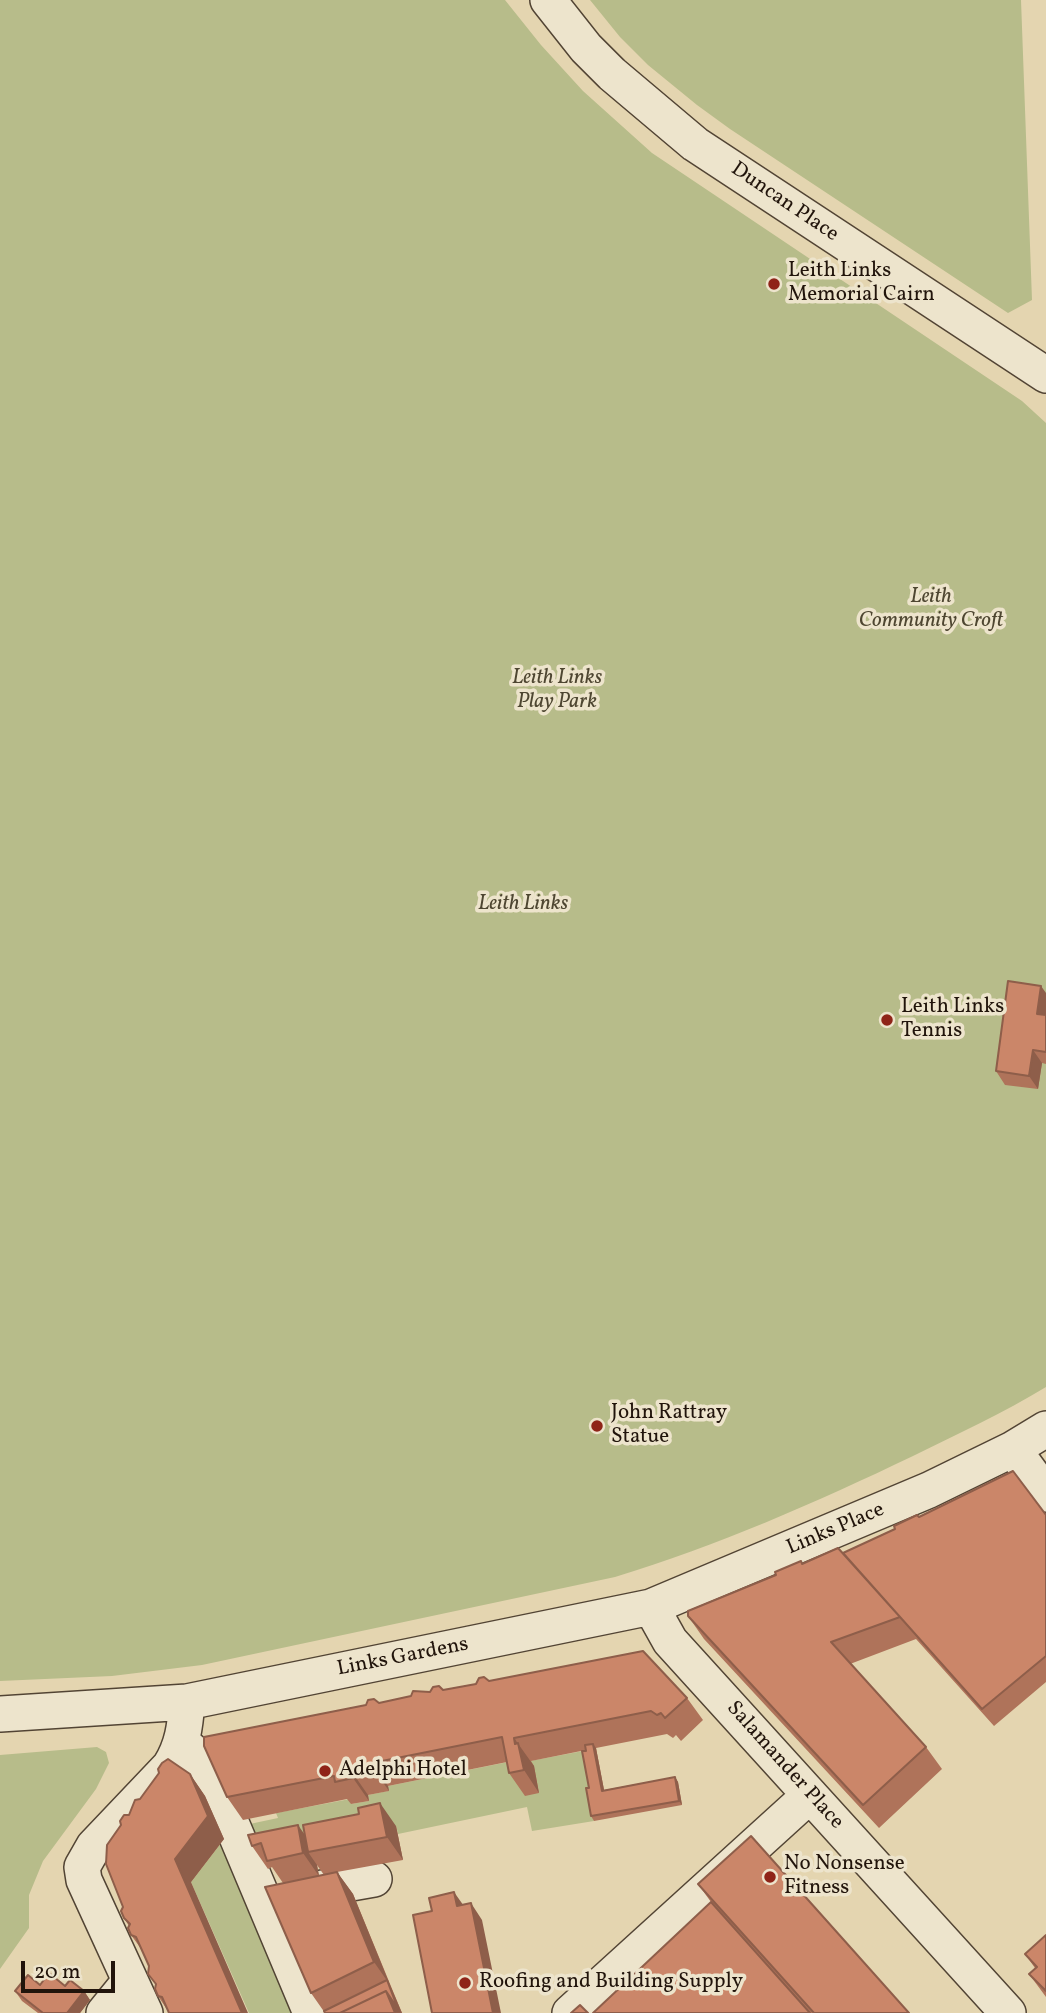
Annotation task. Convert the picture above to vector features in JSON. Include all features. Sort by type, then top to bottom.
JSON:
[{"type":"street","name":"Duncan Place","points":[[548,0],[586,48],[612,74],[695,144],[1046,375]]},
{"type":"street","name":"Links Place","points":[[635,1611],[701,1587],[929,1490],[1013,1449],[1046,1429]]},
{"type":"street","points":[[1013,1449],[1046,1494]]},
{"type":"street","name":"Links Gardens","points":[[0,1714],[187,1702],[635,1611]]},
{"type":"street","name":"Salamander Place","points":[[635,1611],[670,1641],[1008,2013]]},
{"type":"street","points":[[145,2013],[84,1880],[82,1867],[93,1846],[170,1766],[182,1743],[187,1702]]},
{"type":"street","points":[[182,1743],[199,1756],[232,1825],[311,2013]]},
{"type":"street","points":[[570,2013],[810,1795]]},
{"type":"street","points":[[263,1899],[374,1879]]},
{"type":"street","points":[[104,2013],[130,1980]]},
{"type":"green space","name":"Leith Links","points":[[0,0],[505,0],[583,91],[652,153],[1022,401],[1046,423],[1046,1387],[964,1431],[803,1506],[729,1537],[615,1577],[202,1665],[112,1676],[0,1681]]},
{"type":"green space","points":[[590,0],[1021,0],[1032,300],[1008,313],[730,129],[648,65],[620,37]]},
{"type":"green space","points":[[97,1747],[106,1752],[109,1763],[96,1789],[43,1861],[29,1895],[29,1928],[0,1969],[0,1755]]},
{"type":"green space","points":[[588,1750],[592,1792],[589,1793],[594,1821],[532,1831],[527,1807],[398,1834],[396,1826],[264,1857],[245,1825],[278,1818],[276,1813],[350,1799],[351,1804],[369,1801],[368,1795],[388,1791],[388,1786],[518,1760],[539,1793],[534,1767],[530,1761]]},
{"type":"green space","points":[[224,1839],[299,2013],[249,2013],[191,1882]]},
{"type":"building","points":[[1008,981],[1041,986],[1037,1014],[1046,1015],[1046,1052],[1033,1050],[1029,1076],[996,1071]]},
{"type":"building","points":[[1013,1471],[1046,1515],[1046,1656],[982,1709],[843,1553],[895,1529],[894,1526],[917,1515],[919,1517]]},
{"type":"building","points":[[838,1548],[900,1617],[831,1642],[926,1747],[863,1805],[688,1616],[688,1611],[776,1575],[775,1572],[801,1561],[802,1564]]},
{"type":"building","points":[[643,1651],[687,1698],[665,1718],[661,1713],[657,1715],[651,1711],[514,1738],[515,1744],[518,1743],[524,1770],[509,1773],[502,1737],[372,1763],[373,1768],[352,1772],[353,1778],[335,1782],[334,1776],[227,1797],[204,1746],[204,1737],[366,1705],[368,1700],[374,1699],[379,1703],[411,1696],[413,1691],[430,1692],[433,1687],[439,1686],[443,1690],[476,1684],[479,1678],[484,1677],[489,1681]]},
{"type":"building","points":[[593,1744],[602,1791],[675,1777],[679,1801],[591,1816],[582,1751],[586,1751],[585,1745]]},
{"type":"building","points":[[168,1759],[190,1774],[208,1816],[175,1859],[242,2013],[169,2013],[162,1997],[158,1996],[156,1984],[148,1974],[149,1966],[136,1937],[131,1935],[128,1928],[130,1924],[121,1911],[123,1907],[106,1864],[107,1845],[121,1825],[120,1821],[124,1815],[129,1815],[135,1800],[140,1799],[159,1773],[158,1769],[162,1763]]},
{"type":"building","points":[[380,1803],[387,1837],[308,1852],[303,1825],[359,1814],[358,1808]]},
{"type":"building","points":[[298,1825],[303,1853],[267,1861],[261,1843],[252,1846],[248,1835]]},
{"type":"building","points":[[751,1836],[909,2013],[814,2013],[698,1884]]},
{"type":"building","points":[[337,1872],[374,1962],[311,1993],[265,1887]]},
{"type":"building","points":[[454,1892],[457,1906],[471,1903],[493,2013],[432,2013],[413,1915],[432,1911],[429,1898]]},
{"type":"building","points":[[711,1902],[810,2013],[593,2013]]},
{"type":"building","points":[[1046,1935],[1046,1991],[1029,1974],[1037,1967],[1025,1954]]},
{"type":"building","points":[[49,1973],[65,1986],[70,1980],[84,1991],[67,2013],[43,2013],[15,1991],[28,1975],[40,1985]]},
{"type":"building","points":[[387,1980],[398,2009],[386,1991],[340,2013],[325,2013],[324,2011]]},
{"type":"building","points":[[386,1991],[395,2013],[340,2013]]},
{"type":"building","points":[[580,2005],[588,2013],[571,2013]]},
{"type":"place","name":"Leith Links Memorial Cairn","points":[[774,284]]},
{"type":"place","name":"Leith Links Tennis","points":[[887,1020]]},
{"type":"place","name":"John Rattray Statue","points":[[597,1426]]},
{"type":"place","name":"Adelphi Hotel","points":[[325,1771]]},
{"type":"place","name":"No Nonsense Fitness","points":[[770,1877]]},
{"type":"place","name":"Roofing and Building Supply","points":[[465,1983]]},
{"type":"park label","name":"Leith Community Croft","points":[[931,610]]},
{"type":"park label","name":"Leith Links Play Park","points":[[557,691]]}]
